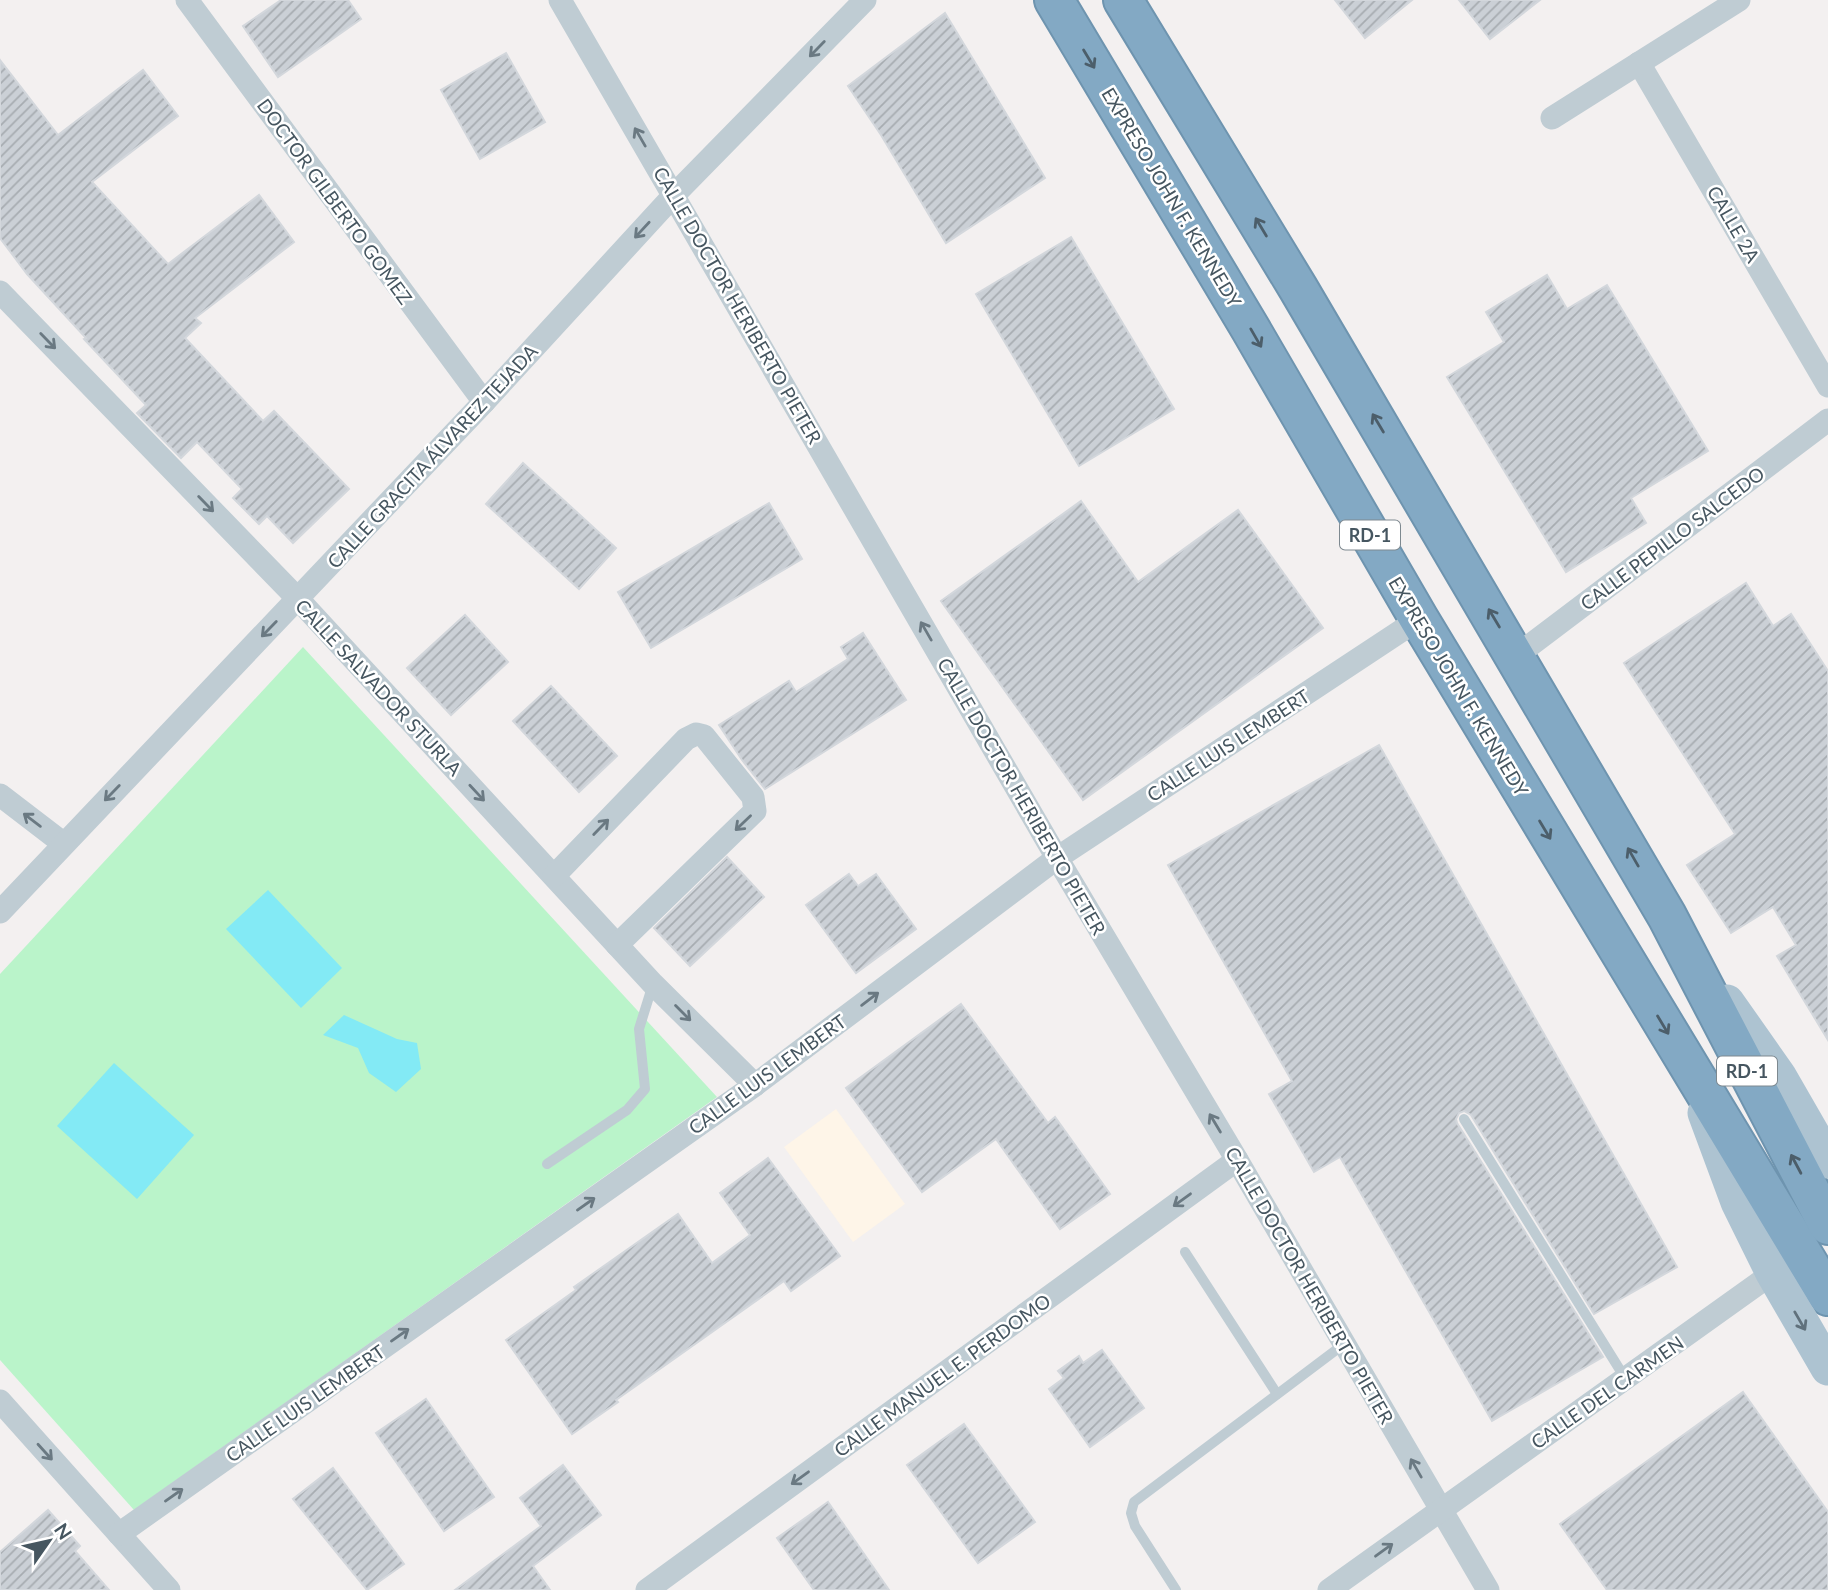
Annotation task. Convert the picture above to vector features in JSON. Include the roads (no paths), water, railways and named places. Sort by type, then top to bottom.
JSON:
[{"type":"highway","name":"EXPRESO JOHN F. KENNEDY","points":[[1055,0],[1419,619],[1689,1069],[1789,1266],[1828,1296]]},
{"type":"highway","name":"RD-1","points":[[1123,0],[1298,288],[1667,916],[1828,1225]]},
{"type":"main road","name":"RD-1","points":[[1667,916],[1779,1076],[1828,1161]]},
{"type":"main road","name":"RD-1","points":[[1789,1266],[1828,1368]]},
{"type":"street","name":"DOCTOR GILBERTO GOMEZ","points":[[187,0],[484,402]]},
{"type":"street","name":"CALLE DOCTOR HERIBERTO PIETER","points":[[560,0],[1057,858],[1488,1590]]},
{"type":"street","name":"CALLE GRACITA ÁLVAREZ TEJADA","points":[[0,912],[484,402],[674,195],[865,0]]},
{"type":"street","points":[[1552,118],[1739,0]]},
{"type":"street","name":"CALLE 2A","points":[[1639,63],[1828,386]]},
{"type":"street","name":"CALLE SALVADOR STURLA","points":[[0,292],[298,599],[653,984],[755,1086]]},
{"type":"street","name":"CALLE PEPILLO SALCEDO","points":[[1516,656],[1828,419]]},
{"type":"street","name":"CALLE LUIS LEMBERT","points":[[118,1534],[755,1086],[1057,858],[1419,619]]},
{"type":"street","points":[[554,876],[686,739],[696,734],[704,736],[753,797],[755,811],[617,945]]},
{"type":"street","points":[[0,795],[64,844]]},
{"type":"street","name":"CALLE MANUEL E. PERDOMO","points":[[646,1590],[1237,1160]]},
{"type":"street","name":"CALLE DEL CARMEN","points":[[1440,1510],[1625,1378],[1789,1266]]},
{"type":"street","points":[[0,1401],[169,1590]]},
{"type":"street","points":[[1329,1590],[1440,1510]]},
{"type":"lane","points":[[547,1164],[626,1110],[645,1089],[639,1029],[653,984]]},
{"type":"lane","points":[[1464,1119],[1625,1378]]},
{"type":"lane","points":[[1185,1252],[1277,1394]]},
{"type":"lane","points":[[1176,1590],[1135,1526],[1131,1513],[1134,1502],[1344,1344]]},
{"type":"water","points":[[268,890],[342,968],[301,1008],[226,929]]},
{"type":"water","points":[[344,1015],[397,1039],[417,1043],[421,1069],[396,1092],[369,1073],[358,1048],[323,1035]]},
{"type":"water","points":[[114,1063],[194,1135],[137,1199],[57,1126]]}]
